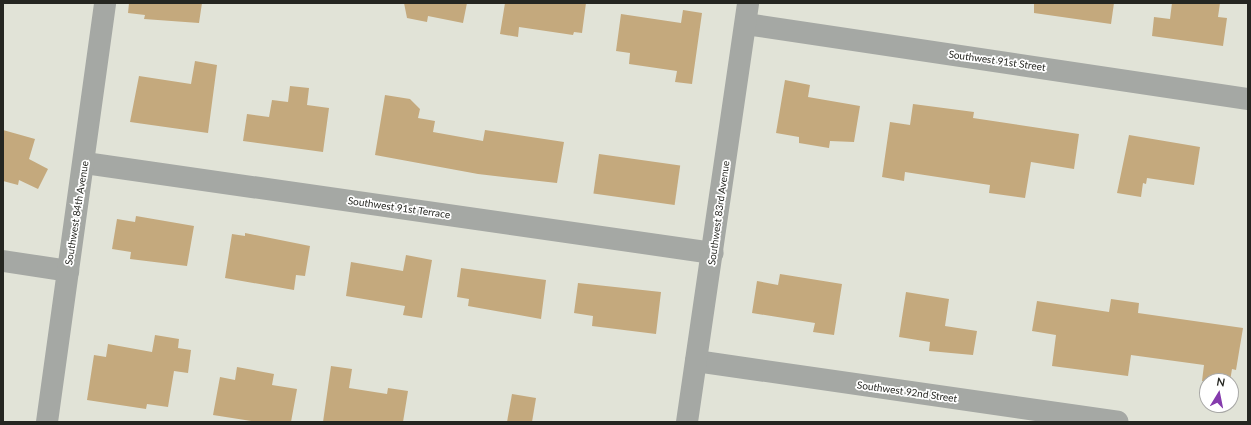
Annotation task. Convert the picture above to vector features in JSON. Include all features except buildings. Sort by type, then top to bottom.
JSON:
[{"type":"street","name":"Southwest 84th Avenue","points":[[47,422],[68,270],[85,163],[105,3]]},
{"type":"street","name":"Southwest 91st Street","points":[[747,13],[1248,98]]},
{"type":"street","name":"Southwest 83rd Avenue","points":[[687,422],[713,254],[747,13]]},
{"type":"street","name":"Southwest 91st Terrace","points":[[85,163],[713,254]]},
{"type":"street","points":[[3,261],[68,270]]},
{"type":"street","name":"Southwest 92nd Street","points":[[696,361],[1118,422]]}]
